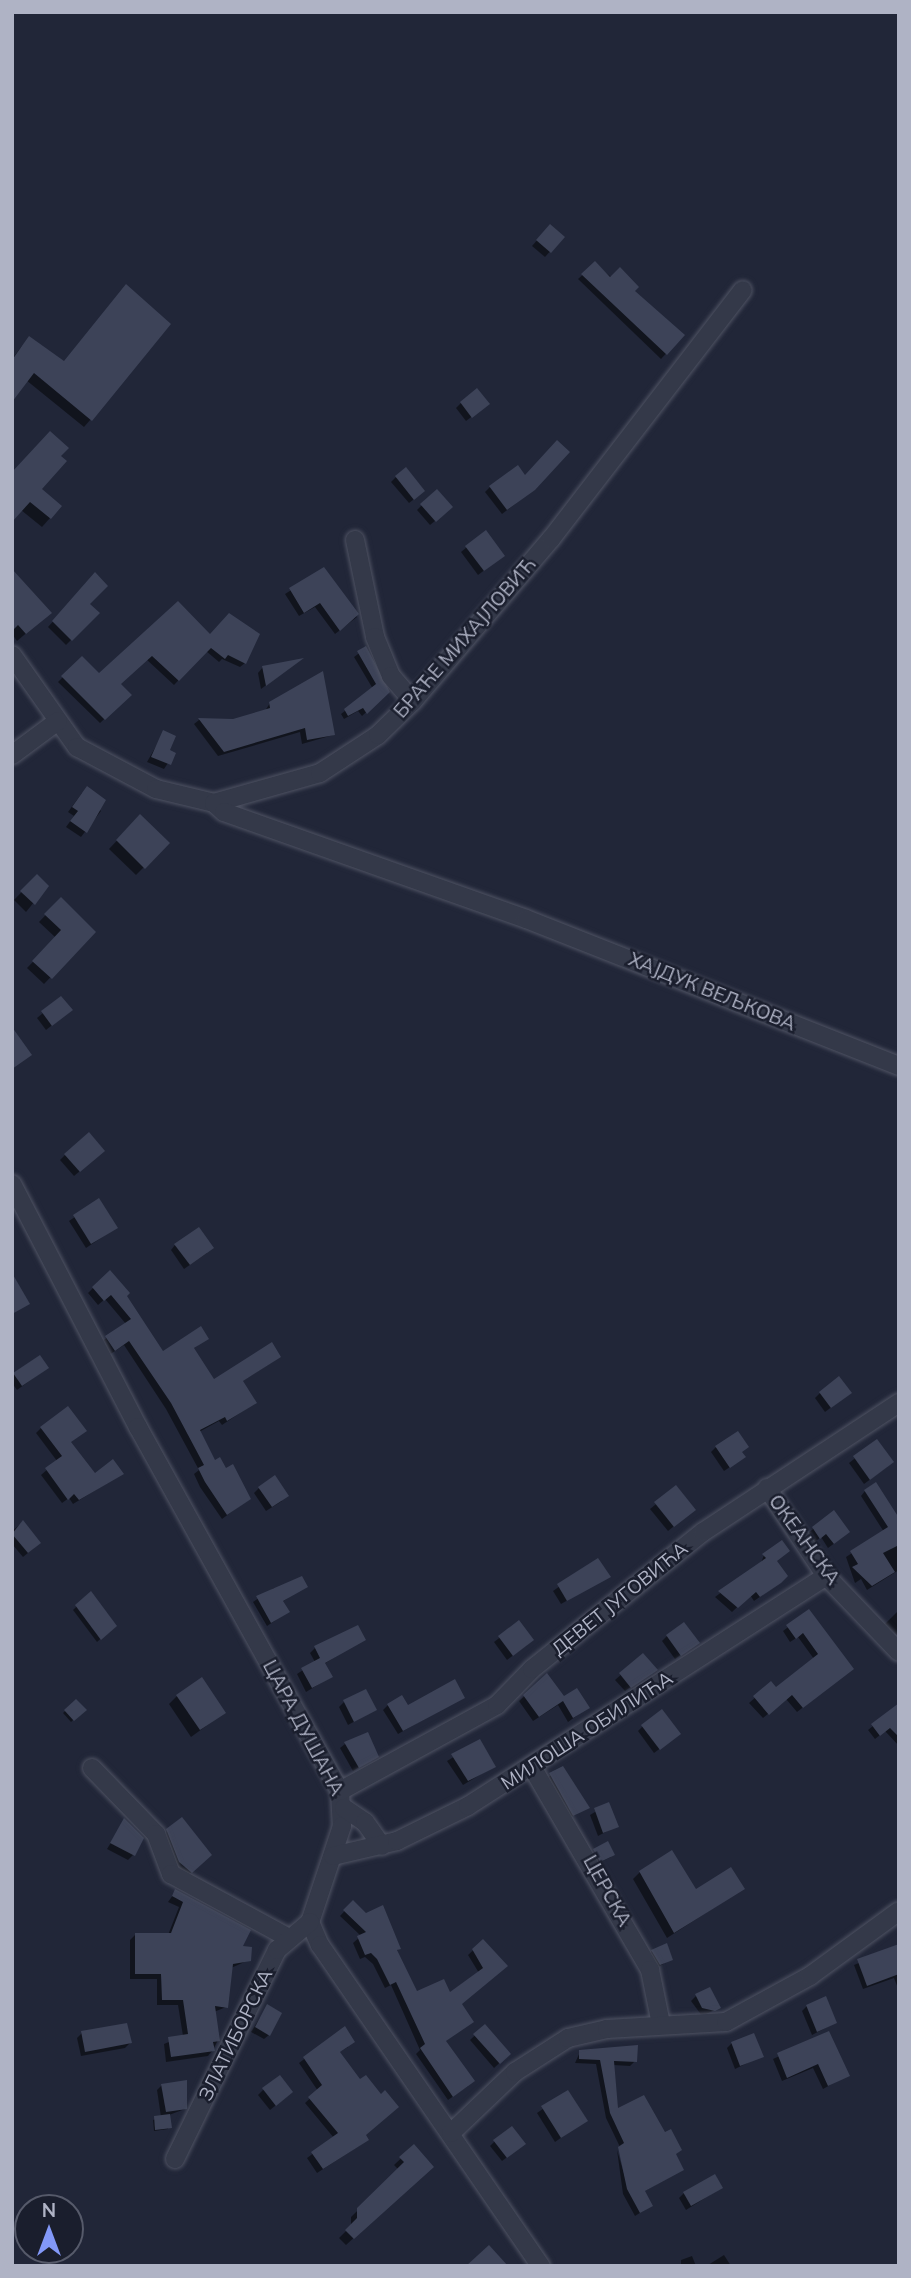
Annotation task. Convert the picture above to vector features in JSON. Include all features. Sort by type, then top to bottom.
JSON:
[{"type":"street","name":"БРАЋЕ МИХАЈЛОВИЋ","points":[[12,655],[77,747],[108,767],[156,789],[214,803],[320,772],[378,734],[413,701],[551,539],[743,290]]},
{"type":"street","points":[[355,540],[375,637],[391,676],[413,701]]},
{"type":"street","points":[[12,755],[58,721]]},
{"type":"street","name":"ХАЈДУК ВЕЉКОВА","points":[[214,803],[224,812],[526,919],[899,1066]]},
{"type":"street","name":"ЦАРА ДУШАНА","points":[[12,1184],[342,1800],[333,1856],[310,1922]]},
{"type":"street","name":"ДЕВЕТ ЈУГОВИЋА","points":[[342,1800],[497,1705],[590,1622],[767,1488],[899,1403]]},
{"type":"street","name":"ОКЕАНСКА","points":[[767,1488],[826,1576],[899,1652]]},
{"type":"street","name":"МИЛОША ОБИЛИЋА","points":[[333,1856],[382,1846],[414,1834],[532,1767],[826,1576]]},
{"type":"street","name":"ЦЕРСКА","points":[[532,1767],[594,1867],[650,1970],[661,2024]]},
{"type":"street","points":[[92,1768],[156,1834],[171,1874],[287,1937],[310,1922],[351,1991],[541,2266]]},
{"type":"street","points":[[342,1800],[365,1822],[382,1846]]},
{"type":"street","points":[[451,2133],[515,2072],[568,2038],[607,2029],[726,2022],[810,1976],[899,1911]]},
{"type":"street","name":"ЗЛАТИБОРСКА","points":[[175,2159],[287,1937]]},
{"type":"building","points":[[550,224],[565,237],[551,253],[536,240]]},
{"type":"building","points":[[595,261],[610,277],[620,267],[639,287],[635,291],[685,335],[667,355],[581,274]]},
{"type":"building","points":[[126,284],[171,324],[92,421],[34,373],[12,402],[12,360],[29,336],[64,361]]},
{"type":"building","points":[[477,388],[490,404],[472,418],[460,402]]},
{"type":"building","points":[[50,431],[69,448],[61,456],[67,461],[42,489],[62,506],[51,519],[30,502],[12,522],[12,472]]},
{"type":"building","points":[[557,440],[570,452],[535,490],[507,510],[489,486],[518,465],[525,475]]},
{"type":"building","points":[[406,467],[425,491],[414,500],[395,476]]},
{"type":"building","points":[[437,489],[453,507],[436,522],[420,504]]},
{"type":"building","points":[[486,530],[505,556],[484,571],[465,546]]},
{"type":"building","points":[[324,567],[359,614],[340,631],[320,603],[304,613],[289,588]]},
{"type":"building","points":[[12,569],[52,613],[26,634],[18,625],[12,631]]},
{"type":"building","points":[[95,572],[108,586],[90,604],[100,613],[72,641],[52,621]]},
{"type":"building","points":[[178,601],[210,634],[229,613],[260,634],[246,664],[228,655],[225,659],[211,648],[179,681],[152,656],[121,684],[132,695],[105,720],[61,676],[82,656],[99,673]]},
{"type":"building","points":[[366,646],[390,692],[367,714],[363,708],[348,716],[344,709],[376,684],[357,651]]},
{"type":"building","points":[[304,658],[266,686],[262,666]]},
{"type":"building","points":[[323,671],[335,735],[307,740],[305,728],[224,752],[198,718],[233,719],[270,708],[269,702]]},
{"type":"building","points":[[163,730],[176,736],[170,750],[176,753],[171,765],[151,757]]},
{"type":"building","points":[[87,786],[106,800],[87,833],[70,821],[78,811],[72,807]]},
{"type":"building","points":[[140,814],[170,843],[145,869],[116,840]]},
{"type":"building","points":[[37,874],[49,886],[35,905],[20,891]]},
{"type":"building","points":[[61,897],[96,932],[52,979],[32,961],[61,930],[44,914]]},
{"type":"building","points":[[61,996],[73,1010],[52,1026],[41,1011]]},
{"type":"building","points":[[12,1027],[32,1055],[12,1069]]},
{"type":"building","points":[[89,1132],[105,1151],[80,1172],[64,1154]]},
{"type":"building","points":[[99,1198],[118,1228],[91,1244],[73,1215]]},
{"type":"building","points":[[199,1227],[214,1248],[190,1265],[174,1244]]},
{"type":"building","points":[[110,1270],[130,1293],[127,1296],[163,1351],[201,1326],[209,1339],[194,1348],[214,1379],[272,1342],[281,1357],[243,1381],[257,1403],[227,1421],[225,1417],[200,1430],[215,1460],[220,1457],[226,1468],[233,1464],[251,1499],[227,1515],[198,1468],[204,1465],[171,1403],[129,1341],[115,1351],[105,1336],[131,1319],[111,1295],[104,1301],[92,1287]]},
{"type":"building","points":[[12,1273],[30,1304],[12,1314]]},
{"type":"building","points":[[40,1355],[49,1368],[22,1386],[13,1373]]},
{"type":"building","points":[[839,1376],[852,1393],[831,1408],[819,1392]]},
{"type":"building","points":[[68,1406],[87,1431],[71,1442],[95,1473],[113,1459],[124,1474],[79,1500],[74,1494],[68,1500],[45,1468],[62,1456],[40,1427]]},
{"type":"building","points":[[738,1431],[749,1447],[742,1452],[746,1457],[730,1468],[715,1446]]},
{"type":"building","points":[[877,1439],[894,1462],[870,1480],[853,1456]]},
{"type":"building","points":[[275,1475],[289,1496],[272,1507],[258,1487]]},
{"type":"building","points":[[876,1482],[899,1518],[899,1545],[883,1553],[895,1572],[872,1586],[852,1567],[858,1564],[850,1551],[888,1527],[864,1490]]},
{"type":"building","points":[[676,1485],[696,1510],[674,1527],[654,1502]]},
{"type":"building","points":[[834,1510],[850,1532],[834,1544],[826,1534],[820,1539],[812,1527]]},
{"type":"building","points":[[23,1520],[41,1543],[28,1553],[12,1534]]},
{"type":"building","points":[[782,1540],[790,1551],[777,1561],[788,1576],[781,1583],[760,1597],[756,1592],[738,1608],[718,1591],[766,1558],[762,1554]]},
{"type":"building","points":[[598,1558],[611,1577],[567,1601],[557,1584]]},
{"type":"building","points":[[302,1576],[308,1587],[283,1601],[290,1612],[271,1623],[256,1596]]},
{"type":"building","points":[[91,1591],[117,1626],[101,1640],[75,1605]]},
{"type":"building","points":[[809,1609],[854,1669],[803,1708],[792,1695],[769,1715],[753,1696],[771,1681],[776,1687],[818,1654],[803,1633],[796,1639],[786,1625]]},
{"type":"building","points":[[519,1620],[534,1640],[513,1656],[498,1636]]},
{"type":"building","points":[[684,1622],[700,1643],[681,1656],[666,1635]]},
{"type":"building","points":[[358,1625],[366,1640],[325,1663],[333,1677],[312,1688],[301,1668],[320,1658],[314,1646]]},
{"type":"building","points":[[643,1653],[658,1670],[631,1688],[619,1673]]},
{"type":"building","points":[[547,1673],[564,1696],[577,1688],[590,1708],[573,1718],[563,1701],[539,1717],[523,1695]]},
{"type":"building","points":[[202,1677],[226,1713],[200,1730],[176,1695]]},
{"type":"building","points":[[455,1679],[465,1698],[403,1731],[387,1704],[402,1695],[408,1705]]},
{"type":"building","points":[[366,1689],[377,1710],[354,1722],[343,1700]]},
{"type":"building","points":[[76,1699],[87,1710],[74,1721],[64,1710]]},
{"type":"building","points":[[899,1703],[899,1737],[890,1728],[880,1736],[871,1724]]},
{"type":"building","points":[[662,1709],[681,1734],[660,1750],[641,1725]]},
{"type":"building","points":[[368,1732],[379,1757],[359,1768],[344,1742]]},
{"type":"building","points":[[480,1739],[496,1767],[468,1781],[451,1754]]},
{"type":"building","points":[[563,1766],[590,1808],[573,1816],[549,1773]]},
{"type":"building","points":[[609,1802],[619,1827],[603,1833],[594,1808]]},
{"type":"building","points":[[182,1817],[212,1855],[192,1873],[179,1862],[166,1829]]},
{"type":"building","points":[[124,1818],[144,1838],[135,1856],[110,1843]]},
{"type":"building","points":[[608,1841],[615,1855],[600,1862],[593,1849]]},
{"type":"building","points":[[672,1850],[696,1889],[731,1867],[745,1889],[674,1933],[639,1871]]},
{"type":"building","points":[[175,1889],[251,1930],[243,1946],[252,1947],[251,1961],[233,1964],[228,2008],[215,2006],[220,2041],[213,2042],[215,2051],[171,2057],[168,2037],[188,2034],[183,2000],[162,2000],[161,1974],[135,1974],[135,1933],[171,1933],[183,1902],[172,1896]]},
{"type":"building","points":[[353,1900],[366,1913],[383,1905],[401,1949],[397,1950],[417,1991],[444,1979],[450,1992],[483,1968],[472,1949],[483,1939],[508,1966],[462,2004],[474,2022],[446,2041],[475,2081],[453,2097],[420,2048],[425,2044],[396,1982],[390,1985],[377,1959],[371,1953],[365,1955],[357,1936],[366,1932],[343,1910]]},
{"type":"building","points":[[667,1943],[673,1960],[660,1965],[651,1950]]},
{"type":"building","points":[[899,1944],[899,1974],[867,1986],[857,1959]]},
{"type":"building","points":[[710,1987],[721,2008],[715,2011],[702,2008],[695,1994]]},
{"type":"building","points":[[826,1996],[837,2023],[817,2032],[806,2005]]},
{"type":"building","points":[[267,2004],[282,2013],[270,2036],[255,2027]]},
{"type":"building","points":[[127,2023],[132,2043],[85,2052],[81,2031]]},
{"type":"building","points":[[485,2024],[511,2054],[500,2064],[473,2034]]},
{"type":"building","points":[[345,2026],[355,2042],[340,2052],[360,2079],[366,2075],[381,2094],[385,2090],[399,2107],[366,2135],[369,2140],[323,2169],[311,2152],[338,2133],[308,2097],[322,2085],[303,2057]]},
{"type":"building","points":[[829,2031],[850,2076],[828,2086],[818,2064],[787,2078],[777,2053]]},
{"type":"building","points":[[754,2033],[764,2057],[740,2066],[731,2042]]},
{"type":"building","points":[[638,2045],[637,2062],[614,2061],[618,2108],[644,2095],[665,2132],[671,2129],[682,2150],[676,2154],[684,2170],[645,2191],[653,2206],[640,2213],[627,2189],[618,2147],[624,2143],[610,2113],[600,2060],[579,2059],[579,2050]]},
{"type":"building","points":[[280,2075],[293,2092],[276,2106],[262,2088]]},
{"type":"building","points":[[187,2080],[187,2109],[166,2112],[161,2084]]},
{"type":"building","points":[[568,2090],[588,2121],[561,2138],[541,2106]]},
{"type":"building","points":[[170,2114],[172,2128],[155,2130],[154,2116]]},
{"type":"building","points":[[512,2126],[526,2144],[507,2158],[493,2140]]},
{"type":"building","points":[[414,2144],[434,2167],[354,2239],[345,2230],[357,2218],[357,2208],[404,2162],[399,2157]]},
{"type":"building","points":[[715,2174],[723,2188],[691,2206],[683,2192]]},
{"type":"building","points":[[489,2245],[508,2266],[466,2266]]}]
